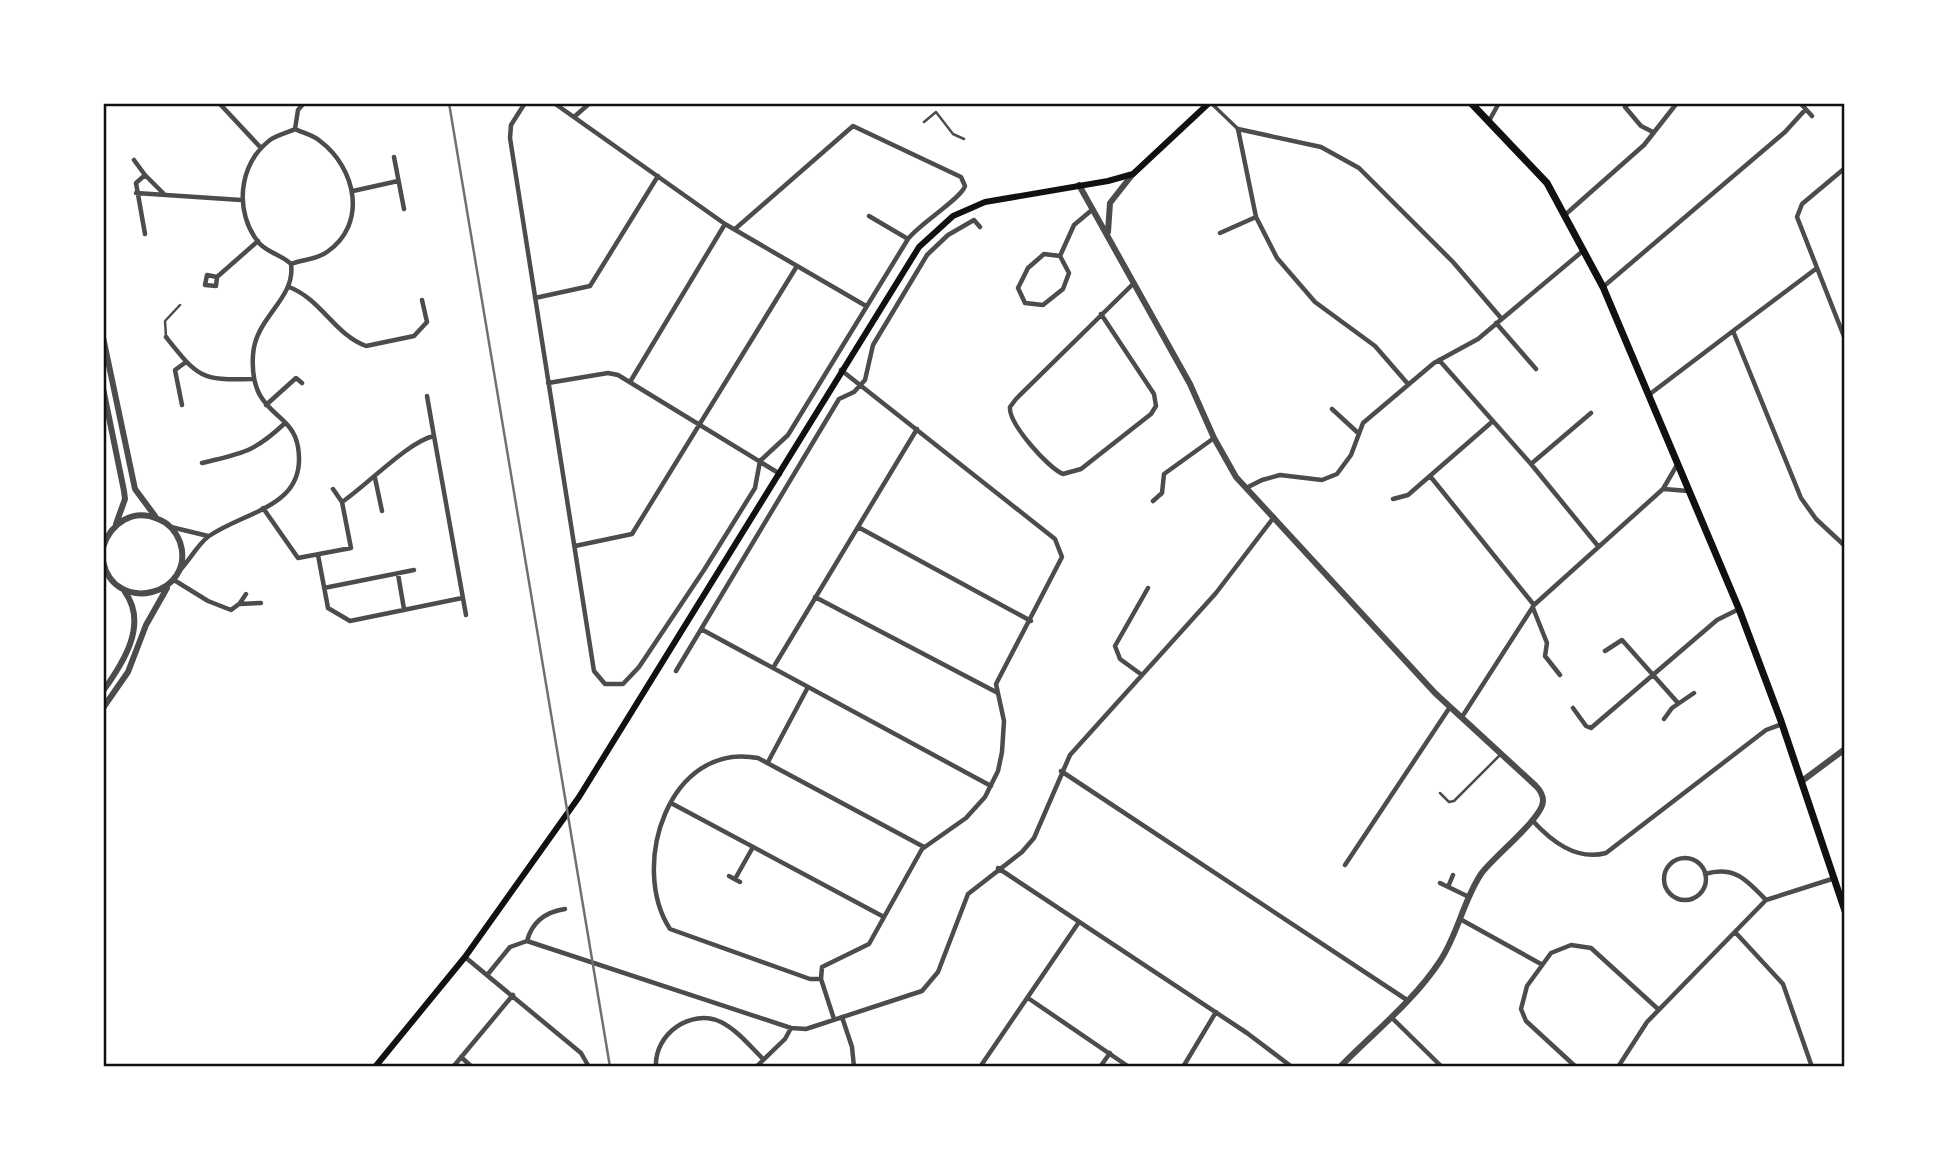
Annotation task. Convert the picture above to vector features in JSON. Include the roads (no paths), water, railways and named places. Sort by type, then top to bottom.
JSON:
[{"type":"main road","points":[[375,1067],[465,957],[579,797],[910,259],[940,225],[963,210],[1001,197],[1079,186],[1133,174],[1210,103]]},
{"type":"main road","points":[[1471,103],[1544,179],[1566,214],[1603,286],[1739,609],[1782,724],[1845,911]]},
{"type":"street","points":[[219,103],[261,148]]},
{"type":"street","points":[[295,129],[298,110],[304,103]]},
{"type":"street","points":[[525,103],[511,125],[510,138],[594,671],[605,684],[624,684],[639,667],[754,488],[760,461],[788,435],[908,239],[933,214],[961,195],[965,186],[961,177],[853,126],[735,229]]},
{"type":"street","points":[[554,103],[725,224],[866,306]]},
{"type":"street","points":[[574,117],[590,103]]},
{"type":"street","points":[[1210,103],[1238,129],[1321,147],[1359,168],[1463,272],[1501,318]]},
{"type":"street","points":[[1489,121],[1499,103]]},
{"type":"street","points":[[1629,103],[1625,107],[1636,120],[1653,132]]},
{"type":"street","points":[[1566,214],[1643,145],[1676,103]]},
{"type":"street","points":[[1801,104],[1812,116]]},
{"type":"street","points":[[1603,286],[1785,132],[1805,110]]},
{"type":"street","points":[[295,129],[321,142],[338,159],[347,171],[353,191],[351,218],[338,244],[324,255],[291,264],[258,241],[244,216],[241,200],[245,180],[261,148],[273,138],[295,129]]},
{"type":"street","points":[[1238,129],[1256,217],[1272,251],[1305,292],[1336,321],[1375,346],[1408,384]]},
{"type":"street","points":[[394,157],[404,209]]},
{"type":"street","points":[[134,160],[165,194]]},
{"type":"street","points":[[1845,168],[1802,204],[1797,217],[1845,339]]},
{"type":"street","points":[[1109,238],[1110,203],[1133,174]]},
{"type":"street","points":[[145,175],[135,183],[145,234]]},
{"type":"street","points":[[535,298],[590,286],[658,176]]},
{"type":"street","points":[[353,191],[398,181]]},
{"type":"street","points":[[1079,186],[1190,384],[1214,438],[1233,472],[1450,707],[1502,753],[1536,786],[1542,796],[1542,804],[1532,820],[1483,872],[1440,961],[1391,1017],[1340,1067]]},
{"type":"street","points":[[136,193],[241,200]]},
{"type":"street","points":[[1060,256],[1074,225],[1093,209]]},
{"type":"street","points":[[869,216],[908,239]]},
{"type":"street","points":[[1220,233],[1256,217]]},
{"type":"street","points":[[677,671],[839,399],[861,384],[867,376],[873,345],[927,255],[948,235],[967,223],[974,220],[979,227]]},
{"type":"street","points":[[629,382],[725,224]]},
{"type":"street","points":[[217,277],[258,241]]},
{"type":"street","points":[[1247,488],[1280,475],[1317,480],[1330,478],[1349,459],[1357,432],[1363,423],[1439,360],[1475,341],[1584,250]]},
{"type":"street","points":[[1048,253],[1060,256],[1069,272],[1065,286],[1043,306],[1028,304],[1018,291],[1025,272],[1039,256],[1048,253]]},
{"type":"street","points":[[125,591],[147,594],[167,586],[208,537],[263,508],[290,490],[300,474],[295,437],[266,405],[251,379],[257,334],[263,321],[289,287],[291,264]]},
{"type":"street","points":[[576,546],[632,534],[797,266]]},
{"type":"street","points":[[1650,394],[1817,268]]},
{"type":"street","points":[[1101,314],[1154,394],[1156,406],[1150,414],[1081,469],[1063,474],[1054,469],[1013,424],[1009,410],[1016,399],[1101,314],[1134,282]]},
{"type":"street","points":[[289,287],[311,298],[353,340],[366,346],[420,332],[428,323],[422,300]]},
{"type":"street","points":[[1496,323],[1536,369]]},
{"type":"street","points":[[1733,331],[1804,504],[1845,546]]},
{"type":"street","points":[[103,337],[135,489],[156,517],[170,526],[208,537]]},
{"type":"street","points":[[166,337],[194,371],[214,380],[251,379]]},
{"type":"street","points":[[1439,360],[1531,464],[1598,546]]},
{"type":"street","points":[[182,405],[175,370],[186,362]]},
{"type":"street","points":[[834,1020],[821,979],[821,970],[827,962],[869,944],[924,847],[973,812],[991,786],[1000,764],[1004,737],[1003,714],[996,684],[1061,564],[1059,544],[841,370]]},
{"type":"street","points":[[548,383],[608,373],[629,382],[701,424],[780,474]]},
{"type":"street","points":[[266,405],[296,378],[302,383]]},
{"type":"street","points":[[103,388],[125,499],[115,526],[105,538],[103,547]]},
{"type":"street","points":[[427,396],[466,615]]},
{"type":"street","points":[[1332,409],[1357,432]]},
{"type":"street","points":[[1531,464],[1591,413]]},
{"type":"street","points":[[1393,499],[1406,497],[1493,421]]},
{"type":"street","points":[[202,463],[242,454],[262,444],[284,424]]},
{"type":"street","points":[[772,668],[917,429]]},
{"type":"street","points":[[342,502],[375,478],[419,439],[433,436]]},
{"type":"street","points":[[1153,501],[1162,493],[1164,474],[1214,438]]},
{"type":"street","points":[[1462,717],[1533,606],[1663,489],[1677,465]]},
{"type":"street","points":[[1430,476],[1533,606],[1548,643],[1545,656],[1560,675]]},
{"type":"street","points":[[375,478],[382,511]]},
{"type":"street","points":[[263,508],[298,558],[351,548],[342,502],[333,489]]},
{"type":"street","points":[[1663,489],[1688,491]]},
{"type":"street","points":[[115,526],[134,516],[156,517]]},
{"type":"street","points":[[488,974],[509,947],[527,941],[791,1028],[806,1029],[906,997],[929,985],[938,972],[966,896],[998,868],[1022,852],[1034,838],[1061,771],[1076,746],[1216,593],[1274,517]]},
{"type":"street","points":[[170,526],[182,548],[178,572]]},
{"type":"street","points":[[858,527],[1031,621]]},
{"type":"street","points":[[318,555],[328,608],[350,621],[462,598]]},
{"type":"street","points":[[103,561],[116,585]]},
{"type":"street","points":[[324,593],[414,570]]},
{"type":"street","points":[[398,574],[404,609]]},
{"type":"street","points":[[103,578],[125,591],[134,603],[137,618],[122,662],[103,691]]},
{"type":"street","points":[[174,580],[231,610],[246,594]]},
{"type":"street","points":[[103,708],[128,672],[146,625],[167,586]]},
{"type":"street","points":[[1142,675],[1120,659],[1115,646],[1148,588]]},
{"type":"street","points":[[815,597],[996,692]]},
{"type":"street","points":[[239,604],[261,603]]},
{"type":"street","points":[[1573,708],[1589,728],[1717,620],[1739,609]]},
{"type":"street","points":[[701,629],[991,786]]},
{"type":"street","points":[[1605,651],[1622,640],[1678,703]]},
{"type":"street","points":[[768,762],[808,687]]},
{"type":"street","points":[[1664,719],[1678,703],[1694,693]]},
{"type":"street","points":[[1345,864],[1450,707]]},
{"type":"street","points":[[1532,820],[1557,843],[1578,854],[1592,856],[1616,848],[1766,730],[1782,724]]},
{"type":"street","points":[[1802,781],[1845,749]]},
{"type":"street","points":[[821,979],[810,979],[670,929],[657,905],[652,874],[657,838],[671,803],[688,779],[710,762],[738,756],[768,762],[924,847]]},
{"type":"street","points":[[1061,771],[1407,1000]]},
{"type":"street","points":[[671,803],[884,917]]},
{"type":"street","points":[[735,879],[753,846]]},
{"type":"street","points":[[1677,860],[1694,861],[1704,874],[1702,891],[1686,900],[1670,894],[1664,883],[1668,867],[1677,860]]},
{"type":"street","points":[[998,868],[1216,1013],[1292,1067]]},
{"type":"street","points":[[1704,874],[1722,870],[1736,873],[1766,900]]},
{"type":"street","points":[[1448,887],[1453,875]]},
{"type":"street","points":[[1618,1067],[1642,1028],[1658,1009],[1766,900],[1835,878]]},
{"type":"street","points":[[1440,883],[1469,897]]},
{"type":"street","points":[[527,941],[533,926],[552,911],[565,909]]},
{"type":"street","points":[[1460,919],[1541,964]]},
{"type":"street","points":[[527,921],[533,926]]},
{"type":"street","points":[[980,1067],[1079,922]]},
{"type":"street","points":[[1735,932],[1783,984],[1812,1067]]},
{"type":"street","points":[[1576,1067],[1522,1015],[1524,993],[1541,964],[1565,946],[1591,948],[1658,1009]]},
{"type":"street","points":[[465,957],[581,1053],[589,1067]]},
{"type":"street","points":[[453,1067],[513,995]]},
{"type":"street","points":[[1028,998],[1129,1067]]},
{"type":"street","points":[[1182,1067],[1216,1013]]},
{"type":"street","points":[[842,1017],[852,1047],[854,1067]]},
{"type":"street","points":[[1391,1017],[1441,1067]]},
{"type":"street","points":[[656,1067],[656,1055],[670,1031],[699,1018],[716,1020],[728,1027],[762,1058]]},
{"type":"street","points":[[756,1067],[762,1058],[785,1039],[791,1028]]},
{"type":"street","points":[[1100,1067],[1110,1053]]},
{"type":"street","points":[[461,1057],[472,1067]]},
{"type":"lane","points":[[924,122],[936,112],[953,134],[964,139]]},
{"type":"lane","points":[[166,337],[165,321],[180,305]]},
{"type":"lane","points":[[1440,793],[1449,802],[1454,802],[1502,753]]},
{"type":"railway","points":[[449,103],[610,1067]]}]
